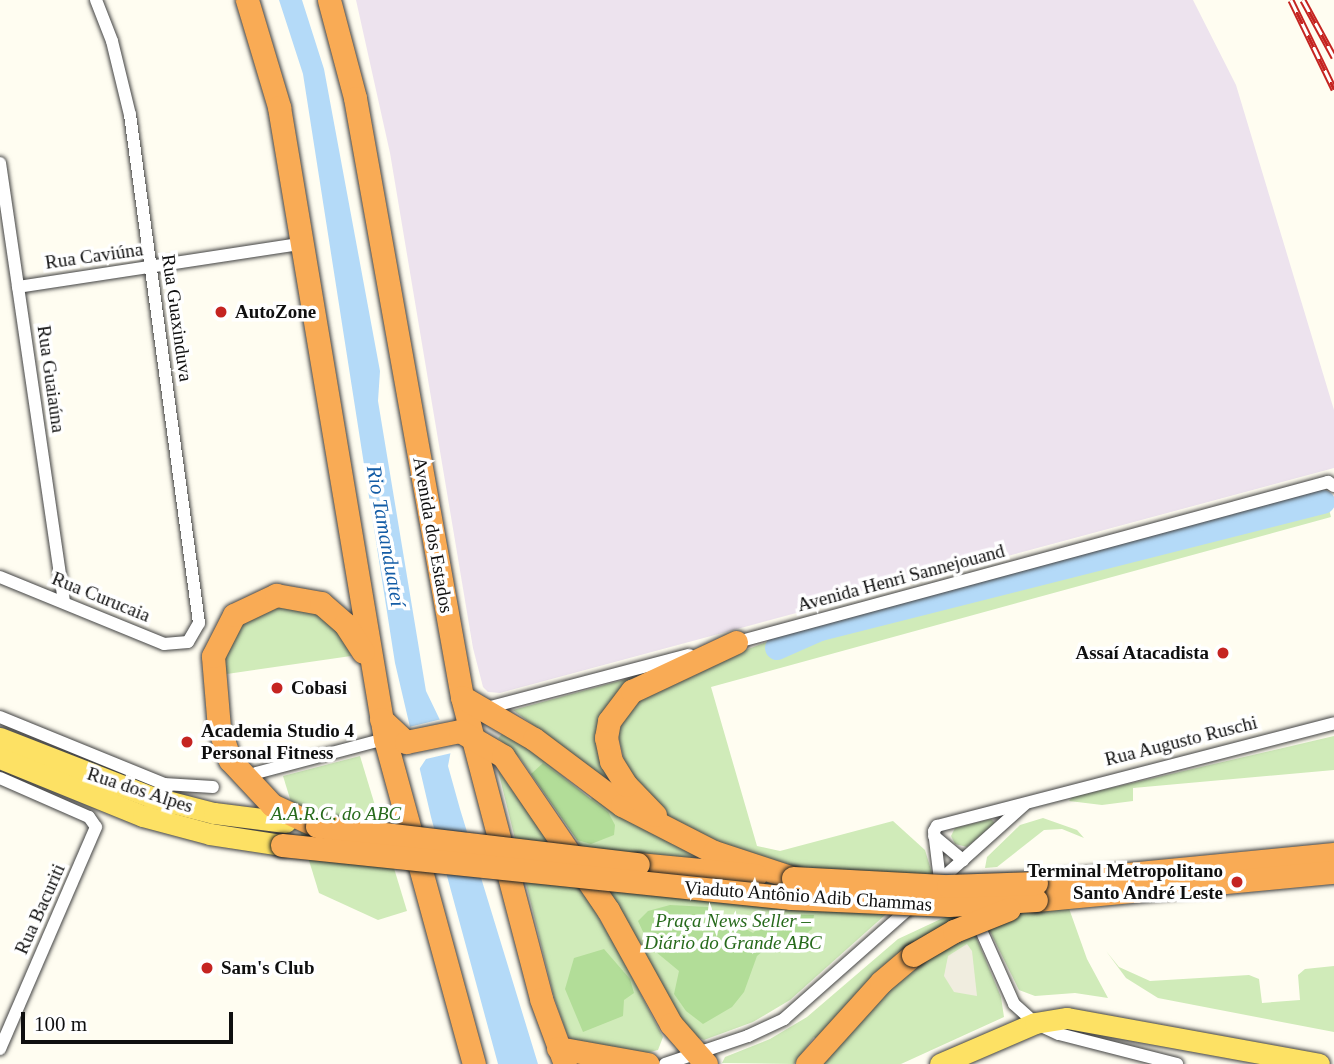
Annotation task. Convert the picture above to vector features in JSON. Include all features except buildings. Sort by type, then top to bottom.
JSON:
[{"type":"highway","points":[[247,0],[279,107],[368,662],[383,729],[474,1064]]},
{"type":"highway","name":"Avenida dos Estados","points":[[329,0],[355,99],[467,717],[561,1056]]},
{"type":"highway","points":[[317,826],[272,805],[230,760],[219,728],[212,671],[224,627],[246,605],[276,595],[307,597],[328,608],[345,624],[368,662]]},
{"type":"highway","points":[[673,832],[626,785],[606,748],[609,720],[632,691],[736,642]]},
{"type":"highway","points":[[467,717],[511,765],[608,911],[671,1024],[701,1059]]},
{"type":"highway","points":[[383,729],[400,740],[410,742],[467,717],[534,739],[597,789],[673,832],[714,852],[793,878]]},
{"type":"highway","name":"Viaduto Antônio Adib Chammas","points":[[285,822],[793,878],[994,886],[1334,854]]},
{"type":"highway","name":"Viaduto Antônio Adib Chammas","points":[[282,845],[790,898],[949,905],[1036,900],[1334,872]]},
{"type":"highway","points":[[810,1061],[874,990],[913,955],[974,922],[1036,900]]},
{"type":"highway","points":[[561,1056],[648,1064]]},
{"type":"main road","name":"Rua dos Alpes","points":[[0,738],[151,797],[214,813],[285,822]]},
{"type":"main road","points":[[0,758],[143,816],[210,834],[282,845]]},
{"type":"main road","points":[[940,1064],[1035,1023],[1080,1019],[1319,1064]]},
{"type":"street","name":"Rua Guaxinduva","points":[[96,0],[123,79],[199,594],[199,623],[188,642]]},
{"type":"street","name":"Rua Guaiaúna","points":[[0,163],[64,602]]},
{"type":"street","name":"Rua Caviúna","points":[[18,287],[300,244]]},
{"type":"street","name":"Avenida Henri Sannejouand","points":[[467,717],[736,642],[1331,484]]},
{"type":"street","name":"Rua Curucaia","points":[[0,577],[164,644],[188,642]]},
{"type":"street","name":"Rua dos Alpes","points":[[0,717],[164,784],[213,787]]},
{"type":"street","name":"Rua Augusto Ruschi","points":[[934,836],[937,826],[1038,797],[1334,723]]},
{"type":"street","points":[[256,773],[383,729]]},
{"type":"street","name":"Rua Bacuriti","points":[[0,778],[94,822],[96,831],[0,1049]]},
{"type":"street","name":"Rua Augusto Ruschi","points":[[665,1064],[701,1059],[784,1018],[884,932],[1009,816],[1038,797]]},
{"type":"street","points":[[934,836],[963,860],[965,894],[1008,993],[1035,1023],[1059,1034],[1177,1064]]},
{"type":"street","points":[[934,836],[940,880]]},
{"type":"street","points":[[884,932],[927,908],[965,894]]},
{"type":"shaded area","points":[[356,0],[1193,0],[1236,85],[1334,410],[1334,468],[500,693],[488,692],[483,687],[473,648],[390,153]]},
{"type":"shaded area","points":[[967,944],[972,951],[977,996],[954,992],[944,976],[948,956]]},
{"type":"green space","name":"Praça News Seller – Diário do Grande ABC","points":[[1314,495],[1328,505],[1331,517],[711,687],[757,846],[780,851],[893,821],[925,850],[932,873],[790,1000],[753,1022],[704,1040],[689,1034],[577,840],[520,758],[498,738],[502,734],[523,744],[591,799],[605,779],[513,710],[663,669],[598,731],[625,763],[618,735],[626,713],[643,697],[706,665],[788,634]]},
{"type":"green space","points":[[278,605],[319,612],[344,638],[351,656],[220,675],[222,659],[241,623]]},
{"type":"green space","points":[[1334,736],[1334,770],[1133,788],[1133,801],[1102,805],[1069,801],[1072,797]]},
{"type":"green space","name":"A.A.R.C. do ABC","points":[[360,756],[407,911],[378,920],[319,893],[283,776]]},
{"type":"green space","points":[[543,763],[608,812],[615,825],[614,835],[591,844],[577,840],[531,774]]},
{"type":"green space","name":"Praça News Seller – Diário do Grande ABC","points":[[498,770],[580,886],[617,949],[663,1037],[658,1050],[646,1053],[576,1044],[567,1034],[554,997]]},
{"type":"green space","points":[[1043,818],[1077,830],[1084,838],[1062,829],[1044,830],[997,867],[985,868],[987,857],[1020,825]]},
{"type":"green space","points":[[991,819],[995,823],[967,847],[955,844],[951,836],[955,828]]},
{"type":"green space","points":[[1066,900],[1087,959],[1108,998],[1075,993],[1035,996],[1019,990],[976,903]]},
{"type":"green space","points":[[670,905],[708,907],[753,933],[773,914],[814,915],[812,929],[798,940],[774,942],[757,956],[744,992],[732,1007],[703,1024],[686,1011],[674,994],[679,971],[650,947],[638,921],[648,911]]},
{"type":"green space","name":"Praça News Seller – Diário do Grande ABC","points":[[958,911],[967,915],[1001,997],[1004,1017],[901,1064],[823,1064],[833,1052],[814,1037],[794,1064],[722,1063],[725,1057],[770,1039],[807,1017],[898,939]]},
{"type":"green space","points":[[604,949],[630,979],[634,993],[624,1000],[623,1016],[583,1032],[565,989],[574,958]]},
{"type":"green space","points":[[1106,951],[1119,967],[1150,981],[1249,975],[1259,979],[1262,1003],[1300,1000],[1298,975],[1305,969],[1334,966],[1334,1032],[1158,998],[1126,978]]},
{"type":"water","name":"Rio Tamanduateí","points":[[279,0],[302,0],[324,69],[380,371],[378,401],[426,691],[452,745],[448,766],[538,1064],[498,1064],[431,817],[395,663],[303,74]]},
{"type":"pier","points":[[442,719],[456,752],[426,759],[418,771],[406,724],[409,727]]},
{"type":"waterway","points":[[777,648],[820,629],[1323,502]]},
{"type":"railway","points":[[1291,0],[1334,89]]},
{"type":"railway","points":[[1303,0],[1334,57]]},
{"type":"place","name":"AutoZone","points":[[221,312]]},
{"type":"place","name":"Assaí Atacadista","points":[[1223,653]]},
{"type":"place","name":"Cobasi","points":[[277,688]]},
{"type":"place","name":"Academia Studio 4 Personal Fitness","points":[[187,742]]},
{"type":"place","name":"Terminal Metropolitano Santo André Leste","points":[[1237,882]]},
{"type":"place","name":"Sam's Club","points":[[207,968]]}]
